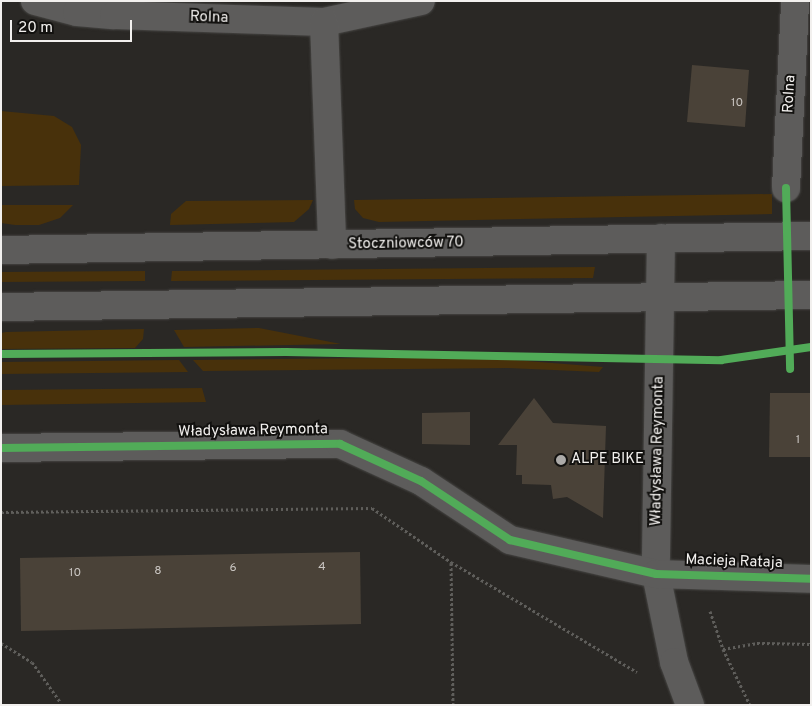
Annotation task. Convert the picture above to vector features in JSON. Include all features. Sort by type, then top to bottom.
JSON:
[{"type":"street","name":"Rolna","points":[[35,1],[77,12],[114,15],[324,22],[421,1]]},
{"type":"street","name":"Rolna","points":[[786,188],[795,1]]},
{"type":"street","points":[[324,22],[332,245]]},
{"type":"street","name":"Stoczniowców 70","points":[[1,250],[811,236]]},
{"type":"street","name":"Władysława Reymonta","points":[[661,238],[656,574],[674,662],[690,705]]},
{"type":"street","points":[[1,307],[811,295]]},
{"type":"street","name":"Władysława Reymonta","points":[[1,448],[340,444],[421,481],[510,540],[656,574]]},
{"type":"street","name":"Macieja Rataja","points":[[656,574],[811,578]]},
{"type":"path","points":[[1,512],[372,508],[451,562],[637,672]]},
{"type":"path","points":[[451,562],[453,705]]},
{"type":"path","points":[[698,574],[723,648],[750,705]]},
{"type":"path","points":[[1,643],[32,662],[62,704]]},
{"type":"path","points":[[723,648],[757,643],[811,644]]},
{"type":"shaded area","points":[[1,111],[54,116],[72,127],[81,145],[79,185],[1,186]]},
{"type":"shaded area","points":[[772,194],[772,214],[379,222],[363,218],[355,209],[354,200]]},
{"type":"shaded area","points":[[313,200],[309,209],[294,222],[170,225],[171,214],[186,201]]},
{"type":"shaded area","points":[[1,205],[73,205],[60,218],[39,225],[15,225],[1,223]]},
{"type":"shaded area","points":[[595,267],[593,278],[171,281],[172,271]]},
{"type":"shaded area","points":[[145,271],[145,281],[1,282],[1,272]]},
{"type":"shaded area","points":[[259,328],[341,344],[184,347],[174,330]]},
{"type":"shaded area","points":[[144,329],[143,339],[135,348],[1,349],[1,333],[6,332]]},
{"type":"shaded area","points":[[476,357],[603,367],[599,372],[508,368],[203,371],[193,360]]},
{"type":"shaded area","points":[[179,360],[188,372],[1,374],[1,362]]},
{"type":"shaded area","points":[[202,388],[206,402],[1,405],[1,390]]},
{"type":"building","points":[[692,65],[749,70],[745,127],[687,122]]},
{"type":"building","points":[[770,393],[811,393],[811,457],[769,457]]},
{"type":"building","name":"ALPE BIKE","points":[[534,398],[553,423],[606,426],[603,518],[567,497],[553,499],[551,485],[522,484],[522,475],[516,475],[517,445],[498,445]]},
{"type":"building","points":[[470,412],[470,445],[422,444],[422,413]]},
{"type":"building","points":[[360,552],[361,624],[21,631],[20,558]]},
{"type":"cycle path","points":[[786,188],[790,369]]},
{"type":"cycle path","points":[[1,354],[286,352],[721,360],[811,347]]},
{"type":"cycle path","points":[[1,448],[340,444],[421,481],[510,540],[656,574],[811,579]]},
{"type":"place","name":"ALPE BIKE","points":[[561,460]]}]
